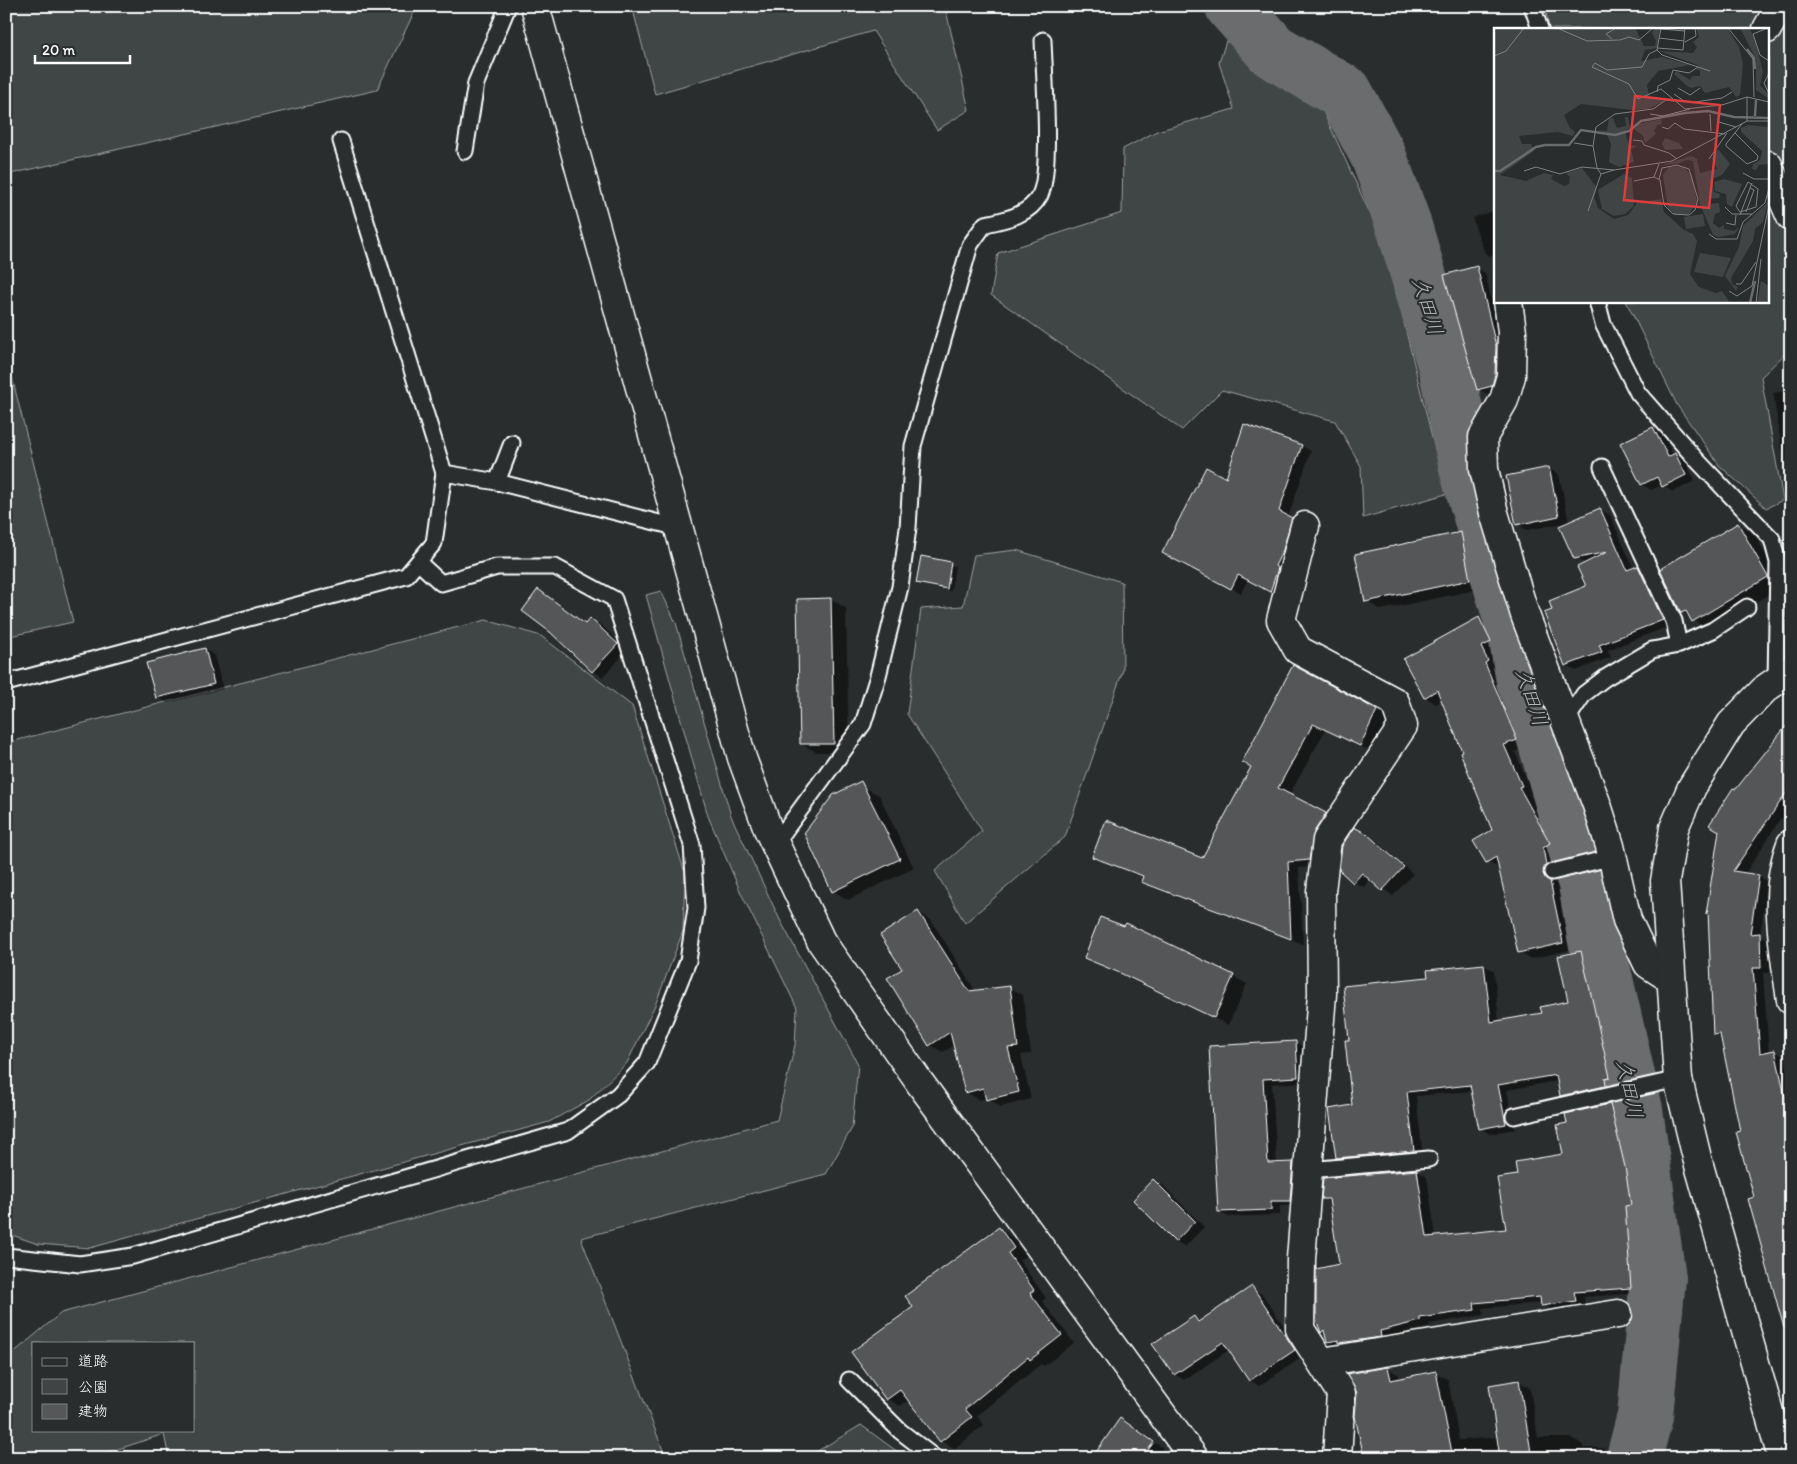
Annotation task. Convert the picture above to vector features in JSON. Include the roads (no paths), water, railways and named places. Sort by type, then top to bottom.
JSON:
[{"type":"street","points":[[535,6],[742,758],[775,844],[821,941],[920,1083],[1194,1458]]},
{"type":"street","points":[[1768,28],[1780,6]]},
{"type":"street","points":[[1770,170],[1791,217]]},
{"type":"street","points":[[1508,302],[1512,332],[1511,376],[1504,400],[1483,437],[1484,469],[1494,513],[1520,597],[1597,805],[1603,859],[1627,920],[1648,964],[1671,979]]},
{"type":"street","points":[[1305,526],[1282,620],[1298,650],[1395,702],[1403,726],[1327,840],[1321,891],[1322,994],[1301,1259],[1300,1329],[1341,1393],[1337,1458]]},
{"type":"street","points":[[1782,1458],[1699,1167],[1666,1082],[1671,979],[1665,882],[1674,828],[1692,787],[1730,724],[1766,688],[1783,676]]},
{"type":"street","points":[[1791,844],[1783,871],[1781,892],[1782,928],[1791,1000]]},
{"type":"street","points":[[1322,1362],[1618,1314]]},
{"type":"lane","points":[[465,151],[476,83],[508,6]]},
{"type":"lane","points":[[1532,6],[1540,28]]},
{"type":"lane","points":[[775,844],[863,724],[876,684],[900,587],[908,528],[913,446],[970,245],[984,224],[1019,216],[1040,196],[1046,173],[1043,40]]},
{"type":"lane","points":[[6,682],[406,576],[434,543],[444,472],[341,141]]},
{"type":"lane","points":[[1597,302],[1603,324],[1638,393],[1694,457],[1772,539],[1778,562],[1783,676]]},
{"type":"lane","points":[[498,482],[512,442]]},
{"type":"lane","points":[[1602,467],[1674,621],[1680,645]]},
{"type":"lane","points":[[444,472],[498,482],[679,528]]},
{"type":"lane","points":[[6,1256],[80,1264],[133,1256],[568,1132],[618,1095],[647,1063],[688,961],[696,908],[692,845],[614,598],[555,566],[498,567],[440,582],[418,562]]},
{"type":"lane","points":[[1565,722],[1584,694],[1605,678],[1652,650],[1680,645],[1713,630],[1747,607]]},
{"type":"lane","points":[[1559,870],[1603,859]]},
{"type":"lane","points":[[1514,1116],[1666,1082]]},
{"type":"lane","points":[[1309,1170],[1430,1159]]},
{"type":"lane","points":[[850,1380],[900,1431],[935,1458]]},
{"type":"waterway","name":"久田川","points":[[1233,6],[1273,51],[1345,93],[1378,155],[1403,223],[1447,371],[1467,468],[1516,635],[1524,681],[1539,718],[1586,884],[1595,936],[1635,1110],[1658,1278],[1645,1416],[1634,1458]]}]
